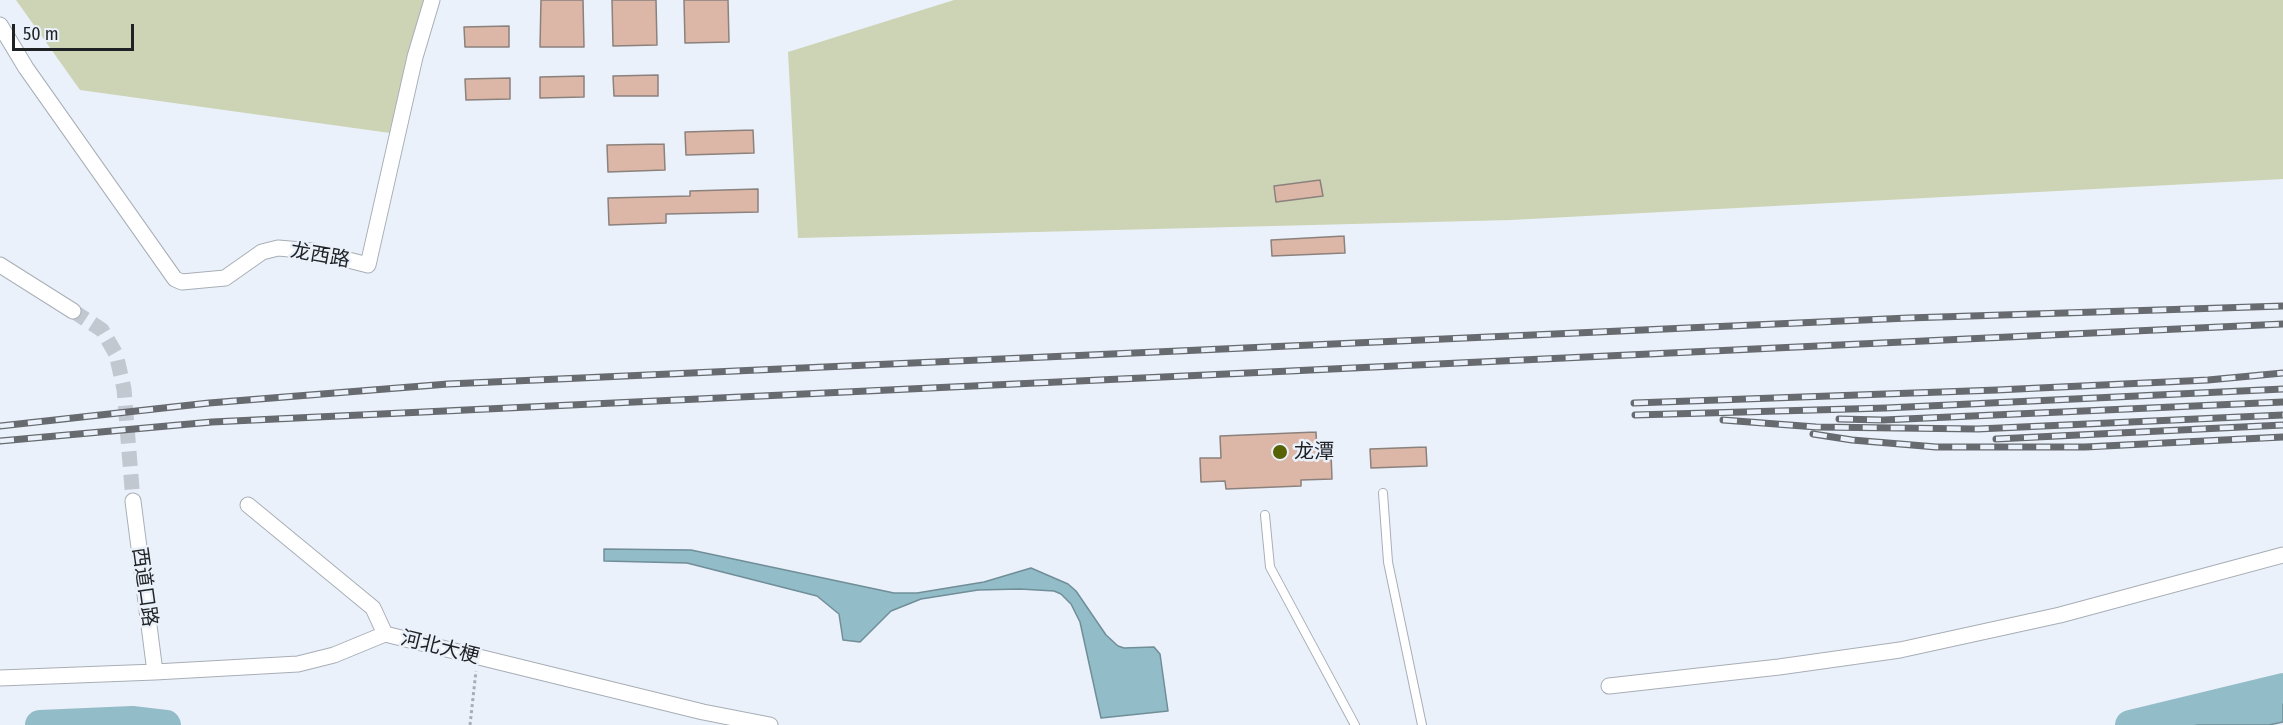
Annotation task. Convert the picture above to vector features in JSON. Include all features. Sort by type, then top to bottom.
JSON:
[{"type":"street","name":"龙西路","points":[[0,25],[26,68],[175,279],[182,282],[225,278],[262,252],[278,248],[314,251],[368,265],[415,57],[432,0]]},
{"type":"street","points":[[0,265],[73,311]]},
{"type":"street","name":"西道口路","points":[[133,501],[156,672]]},
{"type":"street","points":[[249,505],[373,608],[385,634]]},
{"type":"street","points":[[1608,686],[1779,667],[1900,650],[2060,615],[2283,555]]},
{"type":"street","name":"河北大梗","points":[[0,678],[298,664],[334,655],[385,634],[703,712],[770,725]]},
{"type":"lane","points":[[1383,493],[1388,562],[1422,725]]},
{"type":"lane","points":[[1265,514],[1270,567],[1355,725]]},
{"type":"path","points":[[470,725],[478,657]]},
{"type":"green space","points":[[16,0],[424,0],[390,133],[80,90]]},
{"type":"green space","points":[[954,0],[2283,0],[2283,179],[1511,220],[798,238],[788,52]]},
{"type":"water","points":[[604,549],[691,550],[894,593],[917,593],[984,582],[1031,568],[1068,584],[1076,591],[1106,635],[1118,646],[1124,648],[1154,647],[1160,654],[1168,711],[1101,718],[1080,622],[1071,604],[1061,594],[1054,591],[978,590],[921,599],[891,611],[860,642],[843,640],[839,614],[817,596],[687,563],[604,561]]},
{"type":"water","points":[[2283,689],[2283,722],[2269,725],[2133,725]]},
{"type":"building","points":[[541,0],[583,0],[584,47],[540,47]]},
{"type":"building","points":[[612,0],[656,0],[657,45],[613,46]]},
{"type":"building","points":[[684,0],[728,0],[729,42],[685,43]]},
{"type":"building","points":[[509,26],[509,47],[465,47],[464,27]]},
{"type":"building","points":[[658,75],[658,96],[614,96],[613,76]]},
{"type":"building","points":[[584,76],[584,97],[540,98],[540,77]]},
{"type":"building","points":[[510,78],[510,99],[466,100],[465,79]]},
{"type":"building","points":[[753,130],[754,153],[686,155],[685,132]]},
{"type":"building","points":[[664,144],[665,170],[608,172],[607,145]]},
{"type":"building","points":[[1320,180],[1323,196],[1276,202],[1274,186]]},
{"type":"building","points":[[758,189],[758,212],[666,214],[666,223],[609,225],[608,198],[690,196],[690,191]]},
{"type":"building","points":[[1344,236],[1345,253],[1272,256],[1271,240]]},
{"type":"building","points":[[1316,432],[1317,454],[1331,453],[1332,479],[1301,480],[1301,486],[1226,489],[1225,481],[1201,482],[1200,458],[1221,458],[1220,436]]},
{"type":"building","points":[[1426,447],[1427,466],[1371,468],[1370,449]]},
{"type":"waterway","points":[[2130,725],[2283,688]]},
{"type":"waterway","points":[[40,725],[132,721],[166,725]]},
{"type":"tunnel","points":[[73,311],[102,330],[116,354],[124,389],[133,501]]},
{"type":"railway","points":[[0,426],[209,403],[448,384],[1908,318],[2283,306]]},
{"type":"railway","points":[[0,441],[212,422],[2283,324]]},
{"type":"railway","points":[[1634,403],[1997,390],[2208,380],[2283,373]]},
{"type":"railway","points":[[1635,415],[1886,408],[2283,389]]},
{"type":"railway","points":[[1839,419],[1883,420],[2283,402]]},
{"type":"railway","points":[[1723,420],[1816,427],[1978,429],[2283,415]]},
{"type":"railway","points":[[1996,439],[2283,425]]},
{"type":"railway","points":[[1813,434],[1852,440],[1936,447],[2085,447],[2283,437]]},
{"type":"place","name":"龙潭","points":[[1280,452]]}]
